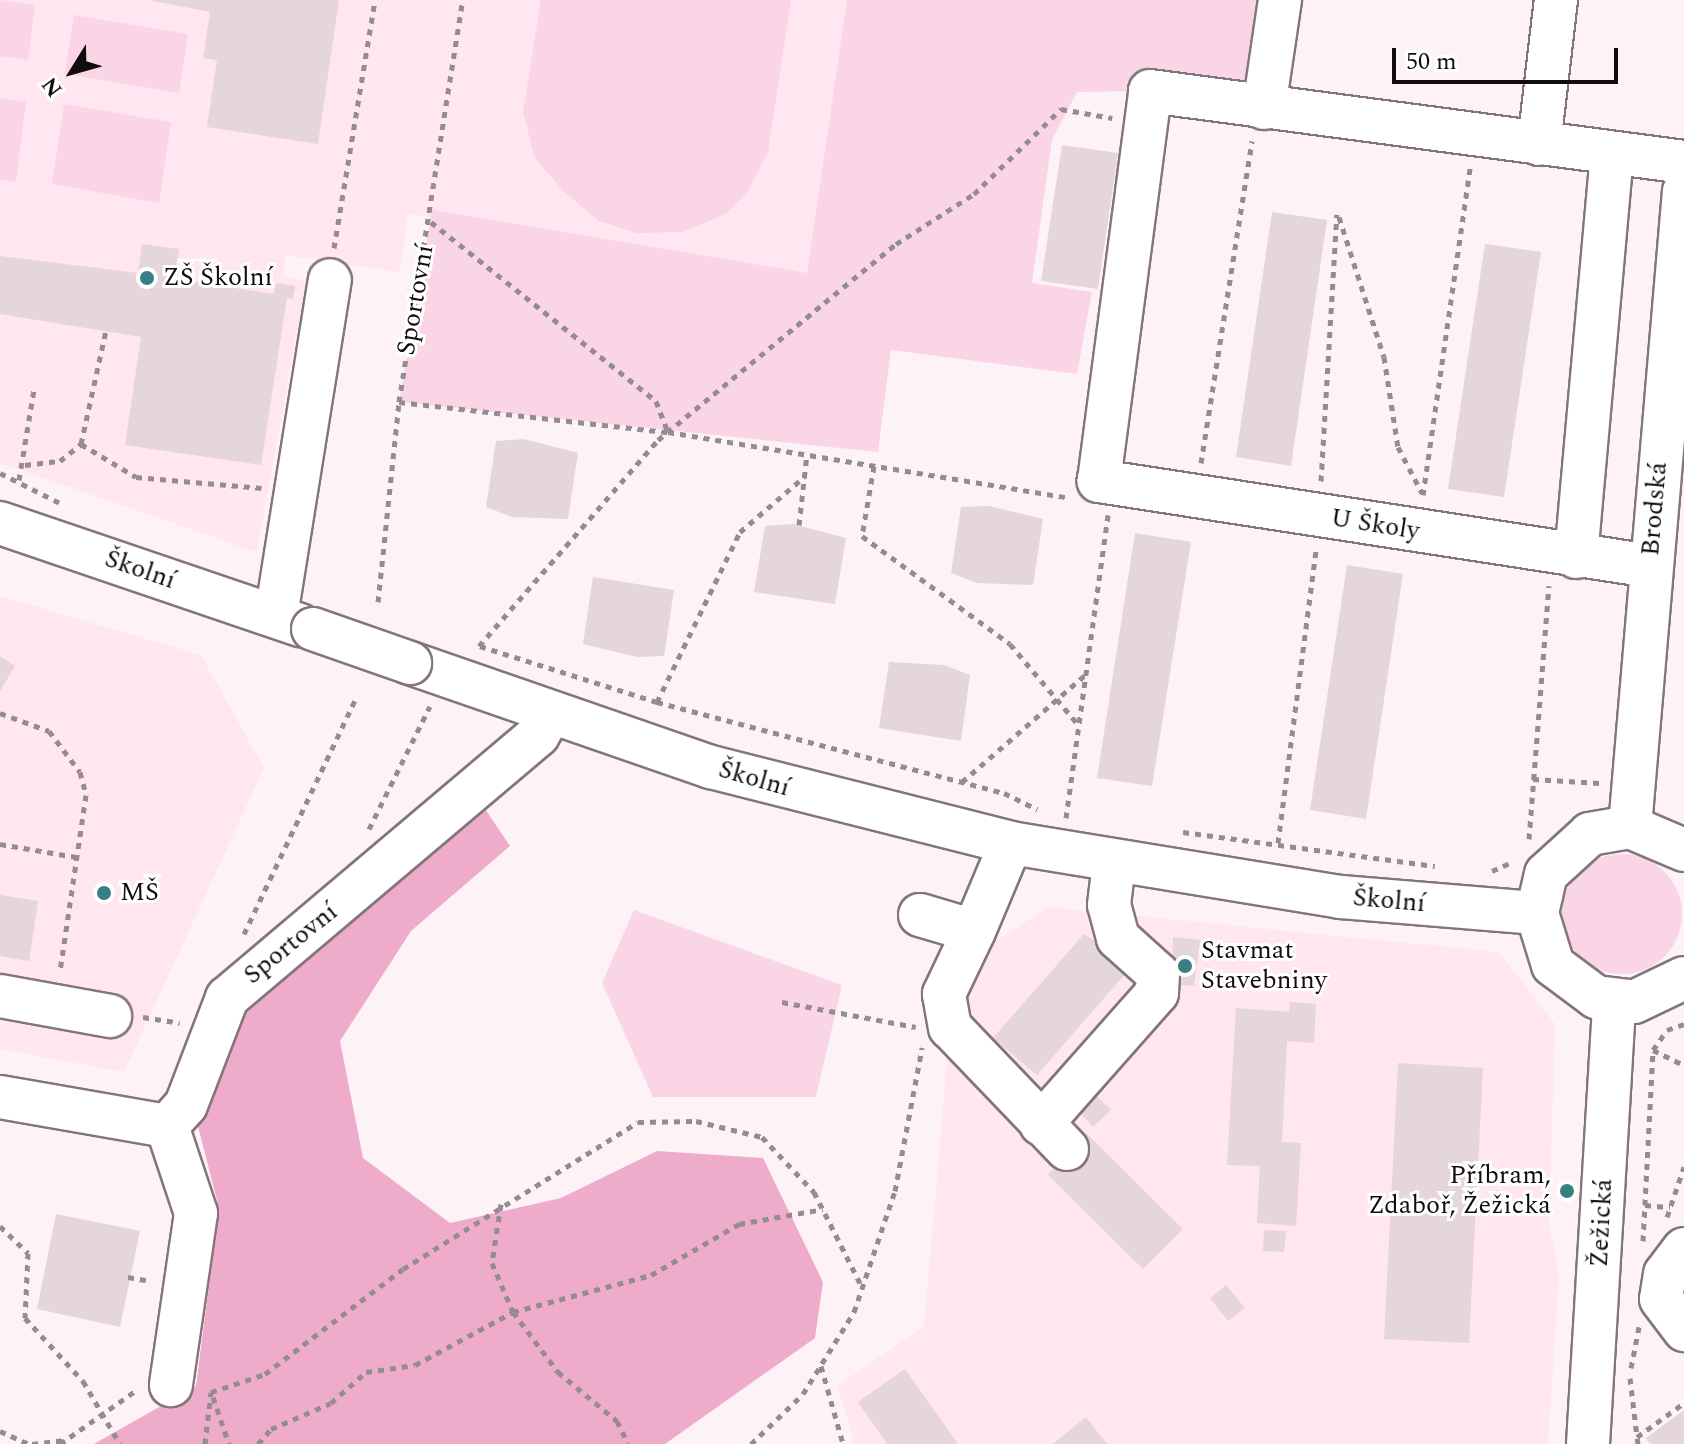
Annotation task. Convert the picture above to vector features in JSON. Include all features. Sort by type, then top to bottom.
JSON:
[{"type":"street","points":[[1261,107],[1280,0]]},
{"type":"street","points":[[1539,144],[1556,0]]},
{"type":"street","points":[[1096,495],[1150,91],[1612,155],[1684,162]]},
{"type":"street","points":[[1564,555],[1612,155]]},
{"type":"street","name":"Brodská","points":[[1630,827],[1650,566],[1673,428],[1684,191]]},
{"type":"street","points":[[294,622],[297,490],[330,280]]},
{"type":"street","name":"U Školy","points":[[1096,495],[1196,496],[1320,516],[1420,513],[1564,555],[1650,566]]},
{"type":"street","name":"Školní","points":[[0,523],[711,767],[1011,843],[1114,863],[1341,897],[1537,913]]},
{"type":"street","name":"Sportovní","points":[[167,1126],[186,1105],[227,998],[255,970],[538,735],[550,714]]},
{"type":"street","points":[[1684,850],[1630,827],[1572,844],[1546,874],[1537,913],[1544,949],[1565,979],[1614,1001],[1653,997],[1684,978]]},
{"type":"street","points":[[1011,843],[944,994],[944,1011],[961,1043],[1054,1137],[1157,993],[1158,974],[1118,938],[1109,905],[1114,863]]},
{"type":"street","points":[[920,915],[974,931]]},
{"type":"street","points":[[0,996],[110,1016]]},
{"type":"street","name":"Žežická","points":[[1588,1444],[1614,1001]]},
{"type":"street","points":[[0,1097],[167,1126],[196,1213],[191,1388]]},
{"type":"street","points":[[1684,1249],[1665,1274],[1661,1299],[1684,1330]]},
{"type":"path","points":[[330,280],[375,0]]},
{"type":"path","name":"Sportovní","points":[[378,602],[399,402],[463,0]]},
{"type":"path","points":[[1196,496],[1261,107]]},
{"type":"path","points":[[1080,819],[1065,818],[961,782],[657,702],[479,646],[668,432],[896,244],[974,194],[1061,109],[1146,124]]},
{"type":"path","points":[[1420,513],[1474,135]]},
{"type":"path","points":[[1278,843],[1320,516],[1337,214],[1384,357],[1398,447],[1420,513]]},
{"type":"path","points":[[430,221],[656,401],[668,432]]},
{"type":"path","points":[[25,465],[60,461],[81,444],[106,330]]},
{"type":"path","points":[[19,480],[25,465],[34,389]]},
{"type":"path","points":[[399,402],[668,432],[874,465],[1096,495],[1085,676],[1065,818]]},
{"type":"path","points":[[81,444],[136,477],[297,490]]},
{"type":"path","points":[[799,525],[807,454]]},
{"type":"path","points":[[874,465],[862,536],[1010,644],[1078,724]]},
{"type":"path","points":[[657,702],[740,532],[805,476]]},
{"type":"path","points":[[1525,851],[1564,555]]},
{"type":"path","points":[[365,836],[428,669]]},
{"type":"path","points":[[961,782],[1085,676]]},
{"type":"path","name":"Sportovní","points":[[247,930],[355,700]]},
{"type":"path","points":[[0,713],[25,717],[70,750],[86,795],[55,1004]]},
{"type":"path","points":[[1533,779],[1608,783]]},
{"type":"path","points":[[1172,830],[1449,868]]},
{"type":"path","points":[[0,844],[76,857]]},
{"type":"path","points":[[1480,872],[1519,857]]},
{"type":"path","points":[[751,1444],[803,1394],[862,1287],[895,1191],[925,1023],[898,1028],[782,1002]]},
{"type":"path","points":[[110,1016],[213,1030]]},
{"type":"path","points":[[1642,1254],[1653,1050],[1667,1030],[1684,1024]]},
{"type":"path","points":[[1653,1050],[1684,1065]]},
{"type":"path","points":[[191,1388],[294,1355],[332,1317],[501,1204],[638,1122],[696,1121],[762,1137],[823,1209],[862,1287]]},
{"type":"path","points":[[501,1204],[492,1263],[513,1312],[558,1372],[617,1421],[628,1444]]},
{"type":"path","points":[[1645,1205],[1670,1207]]},
{"type":"path","points":[[258,1444],[271,1429],[331,1403],[366,1372],[415,1365],[513,1312],[651,1275],[739,1224],[823,1209]]},
{"type":"path","points":[[0,1226],[28,1253],[25,1318],[103,1414],[120,1444]]},
{"type":"path","points":[[128,1277],[160,1282]]},
{"type":"path","points":[[1638,1440],[1630,1372],[1640,1311]]},
{"type":"path","points":[[821,1365],[843,1444]]},
{"type":"path","points":[[191,1388],[205,1444]]},
{"type":"path","points":[[191,1388],[229,1444]]},
{"type":"path","points":[[0,1431],[31,1444],[63,1442],[120,1402]]},
{"type":"path","points":[[1638,1440],[1684,1403]]},
{"type":"shaded area","name":"ZŠ Školní","points":[[0,0],[847,0],[807,273],[408,214],[400,272],[286,255],[283,275],[306,281],[257,552],[0,463]]},
{"type":"shaded area","points":[[0,0],[35,5],[28,60],[0,56]]},
{"type":"shaded area","points":[[541,0],[791,0],[768,152],[747,193],[724,215],[681,232],[637,233],[599,221],[564,192],[535,158],[523,112]]},
{"type":"shaded area","points":[[847,0],[1280,0],[1264,108],[1150,91],[1077,92],[1052,140],[1032,283],[1092,292],[1077,374],[891,350],[878,452],[399,402],[432,210],[807,273]]},
{"type":"shaded area","points":[[74,15],[188,34],[179,93],[65,74]]},
{"type":"shaded area","points":[[0,98],[26,102],[16,182],[0,179]]},
{"type":"shaded area","points":[[64,104],[171,122],[159,203],[52,184]]},
{"type":"shaded area","name":"MŠ","points":[[0,596],[201,655],[264,768],[124,1072],[0,1049]]},
{"type":"shaded area","points":[[477,797],[510,846],[411,931],[340,1041],[363,1158],[450,1223],[561,1198],[657,1151],[763,1158],[823,1282],[815,1338],[665,1444],[94,1444],[196,1386],[219,1208],[193,1107],[228,1007]]},
{"type":"shaded area","points":[[1622,854],[1645,859],[1664,872],[1677,891],[1682,914],[1677,937],[1664,956],[1645,969],[1622,974],[1599,969],[1580,956],[1567,937],[1562,914],[1567,891],[1580,872],[1599,859]]},
{"type":"shaded area","points":[[1048,907],[1499,952],[1555,1024],[1549,1224],[1559,1275],[1548,1444],[855,1444],[837,1386],[924,1327],[950,1027],[984,949]]},
{"type":"shaded area","points":[[634,910],[842,985],[816,1097],[653,1097],[602,983]]},
{"type":"building","points":[[149,0],[339,0],[318,144],[207,127],[217,60],[203,58],[210,12]]},
{"type":"building","points":[[1062,145],[1118,153],[1098,289],[1041,281]]},
{"type":"building","points":[[1272,212],[1327,220],[1291,466],[1236,457]]},
{"type":"building","points":[[142,244],[179,249],[174,279],[274,294],[276,283],[295,286],[293,299],[287,298],[261,465],[125,445],[141,337],[0,314],[0,256],[138,273]]},
{"type":"building","points":[[1485,244],[1541,252],[1504,497],[1448,489]]},
{"type":"building","points":[[524,439],[578,453],[568,519],[512,517],[486,507],[496,441]]},
{"type":"building","points":[[989,506],[1043,519],[1033,585],[977,583],[951,573],[961,507]]},
{"type":"building","points":[[793,524],[846,538],[835,604],[754,592],[765,526]]},
{"type":"building","points":[[1135,533],[1191,542],[1152,786],[1097,778]]},
{"type":"building","points":[[1347,565],[1403,574],[1366,819],[1310,810]]},
{"type":"building","points":[[593,577],[674,590],[664,656],[637,657],[583,644]]},
{"type":"building","points":[[0,656],[15,666],[0,691]]},
{"type":"building","points":[[889,662],[944,665],[970,675],[961,741],[879,728]]},
{"type":"building","points":[[0,895],[38,901],[29,961],[0,956]]},
{"type":"building","points":[[1084,934],[1132,966],[1037,1075],[993,1038]]},
{"type":"building","name":"Stavmat Stavebniny","points":[[1173,937],[1200,940],[1194,986],[1172,984]]},
{"type":"building","points":[[1290,1002],[1316,1004],[1314,1043],[1287,1041],[1282,1142],[1301,1143],[1296,1226],[1257,1223],[1260,1166],[1227,1165],[1236,1008],[1289,1012]]},
{"type":"building","points":[[1398,1063],[1483,1068],[1469,1343],[1384,1339]]},
{"type":"building","points":[[1096,1095],[1111,1110],[1093,1127],[1079,1112]]},
{"type":"building","points":[[1087,1134],[1183,1229],[1143,1269],[1048,1175]]},
{"type":"building","points":[[56,1214],[140,1231],[120,1327],[37,1309]]},
{"type":"building","points":[[1264,1230],[1286,1231],[1284,1252],[1263,1251]]},
{"type":"building","points":[[1226,1285],[1245,1308],[1228,1321],[1210,1298]]},
{"type":"building","points":[[905,1369],[958,1444],[887,1444],[858,1402]]},
{"type":"building","points":[[1684,1410],[1684,1444],[1650,1444],[1646,1438]]},
{"type":"building","points":[[1086,1417],[1107,1444],[1053,1444]]},
{"type":"place","name":"ZŠ Školní","points":[[147,278]]},
{"type":"place","name":"MŠ","points":[[104,893]]},
{"type":"place","name":"Stavmat Stavebniny","points":[[1185,966]]},
{"type":"place","name":"Příbram, Zdaboř, Žežická","points":[[1567,1191]]}]
